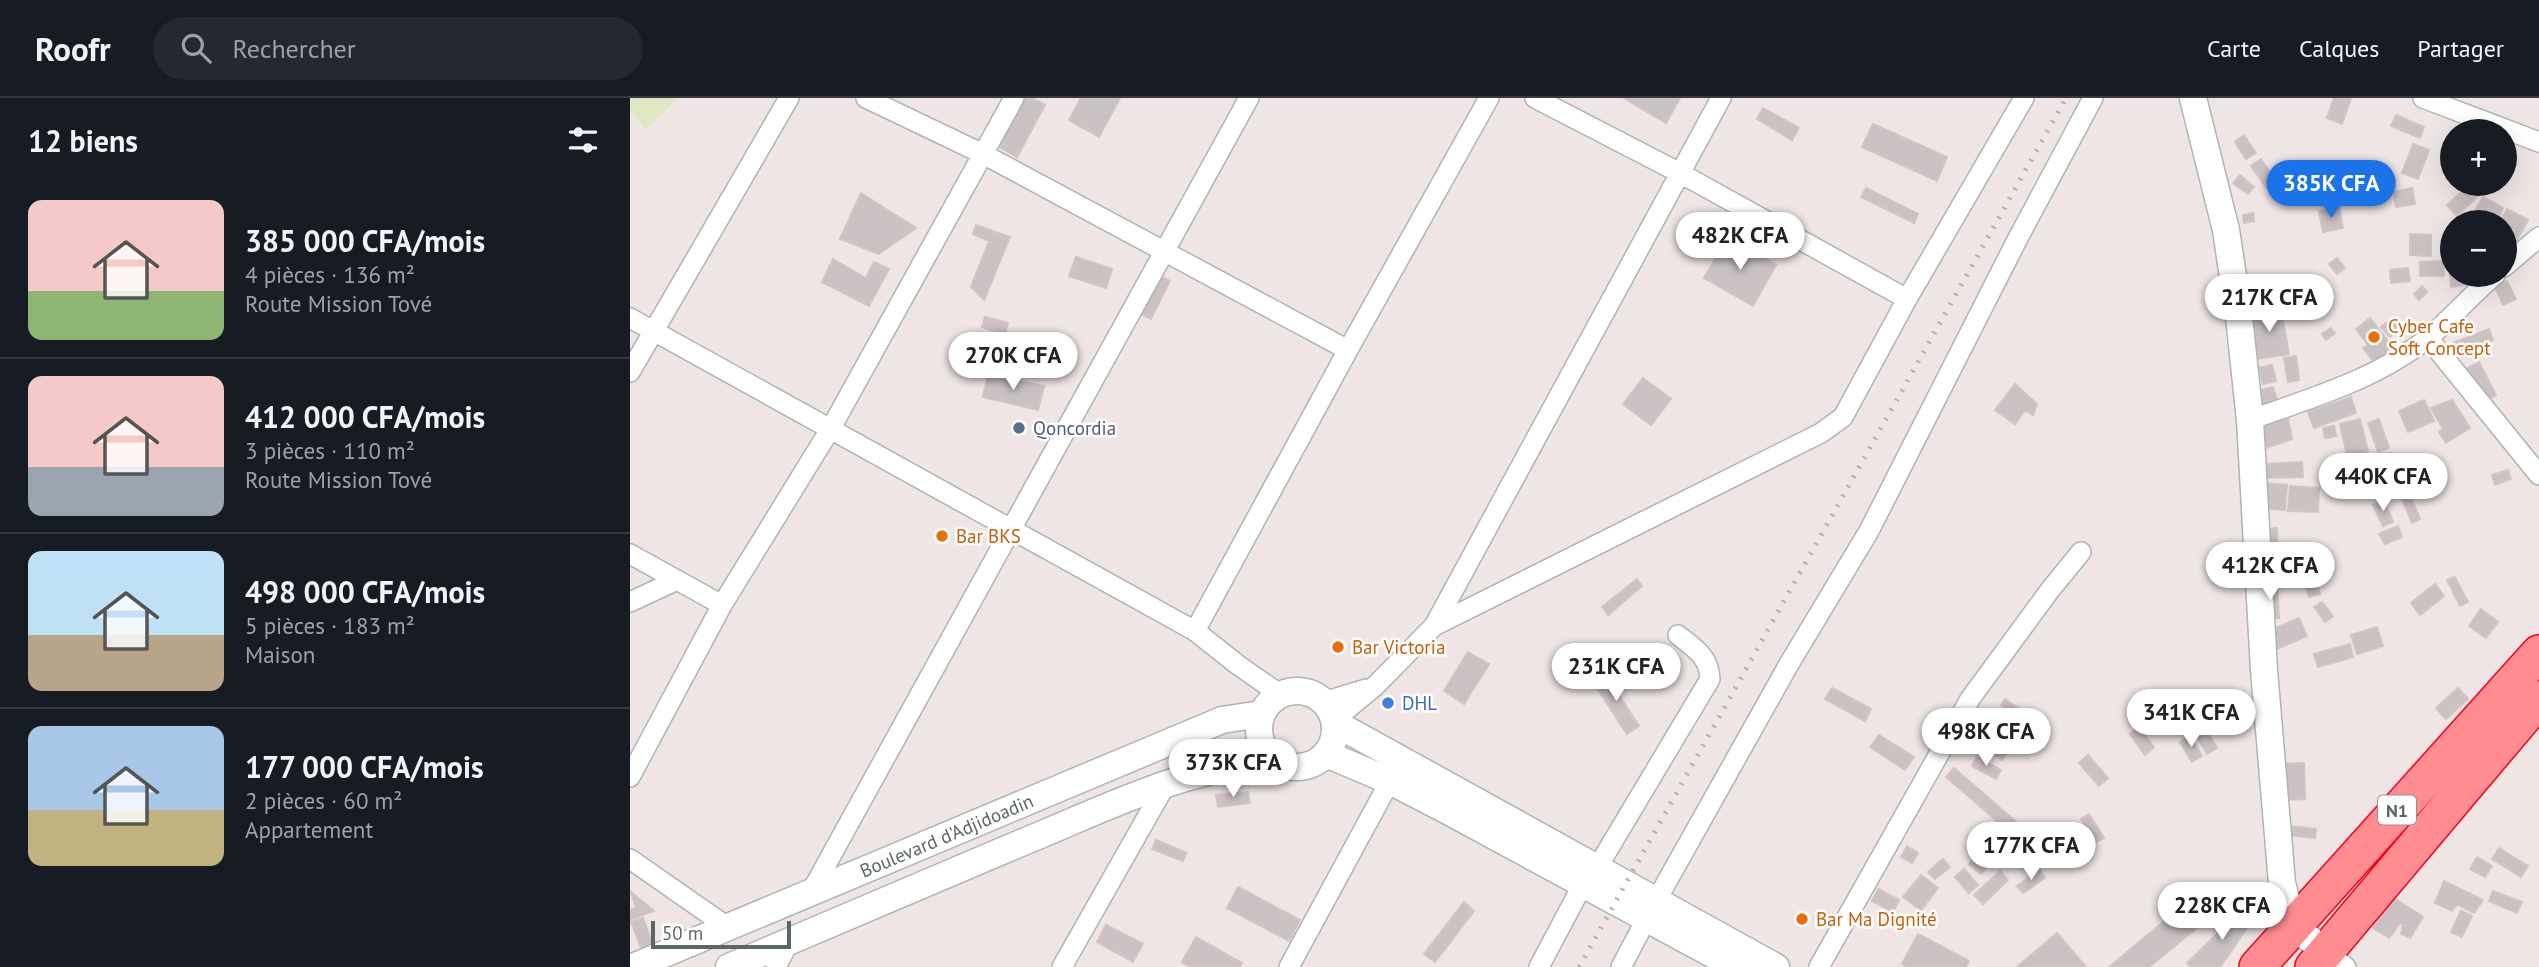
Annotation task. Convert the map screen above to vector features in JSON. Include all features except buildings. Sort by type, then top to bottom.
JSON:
[{"type":"highway","name":"N1","points":[[2257,967],[2539,653]]},
{"type":"highway","name":"N1","points":[[2328,962],[2539,699]]},
{"type":"main road","points":[[2193,98],[2227,230],[2239,317],[2250,420],[2264,670],[2281,870],[2292,926],[2328,962]]},
{"type":"main road","points":[[1330,715],[1334,739],[1326,754],[1311,766],[1292,768],[1274,761],[1261,745],[1258,725],[1270,705],[1295,691],[1310,694],[1330,715],[1590,876],[1651,910],[1776,967]]},
{"type":"main road","name":"Boulevard d'Adjidoadin","points":[[633,967],[1222,720],[1270,705]]},
{"type":"main road","points":[[1326,754],[1390,781],[1590,876]]},
{"type":"main road","name":"Boulevard d'Adjidoadin","points":[[729,967],[791,938],[1167,782],[1240,763],[1274,761]]},
{"type":"main road","points":[[1651,910],[1735,967]]},
{"type":"street","points":[[630,372],[789,98]]},
{"type":"street","points":[[866,98],[983,154],[1348,350]]},
{"type":"street","points":[[630,777],[722,606],[831,428],[1014,98]]},
{"type":"street","points":[[811,892],[1249,98]]},
{"type":"street","points":[[1195,631],[1489,98]]},
{"type":"street","points":[[1535,98],[1680,173],[1907,299]]},
{"type":"street","points":[[1330,715],[1374,687],[1434,626],[1721,98]]},
{"type":"street","points":[[1434,626],[1809,439],[1843,417],[1907,299],[2024,98]]},
{"type":"street","points":[[1621,967],[1789,663],[1869,531],[2005,263],[2093,98]]},
{"type":"street","points":[[2423,98],[2539,142]]},
{"type":"street","points":[[2517,257],[2538,240]]},
{"type":"street","points":[[2250,420],[2327,393],[2376,372],[2428,338],[2482,287]]},
{"type":"street","points":[[630,318],[1195,631],[1238,665],[1270,705]]},
{"type":"street","points":[[2428,338],[2539,475]]},
{"type":"street","points":[[1819,967],[1970,699],[2045,596],[2081,552]]},
{"type":"street","points":[[630,554],[722,606]]},
{"type":"street","points":[[630,602],[675,581]]},
{"type":"street","points":[[1539,967],[1590,876],[1710,679],[1709,667],[1700,652],[1678,635]]},
{"type":"street","points":[[1289,967],[1390,781]]},
{"type":"street","points":[[1062,967],[1167,782]]},
{"type":"street","points":[[630,859],[726,926]]},
{"type":"street","points":[[776,967],[791,938]]},
{"type":"green space","points":[[630,98],[678,98],[645,130],[630,109]]},
{"type":"railway","points":[[1579,967],[2066,98]]},
{"type":"place","name":"Cyber Cafe Soft Concept","points":[[2374,337]]},
{"type":"place","name":"Qoncordia","points":[[1019,428]]},
{"type":"place","name":"Bar BKS","points":[[942,536]]},
{"type":"place","name":"Bar Victoria","points":[[1338,647]]},
{"type":"place","name":"DHL","points":[[1388,703]]},
{"type":"place","name":"Bar Ma Dignité","points":[[1802,919]]}]
